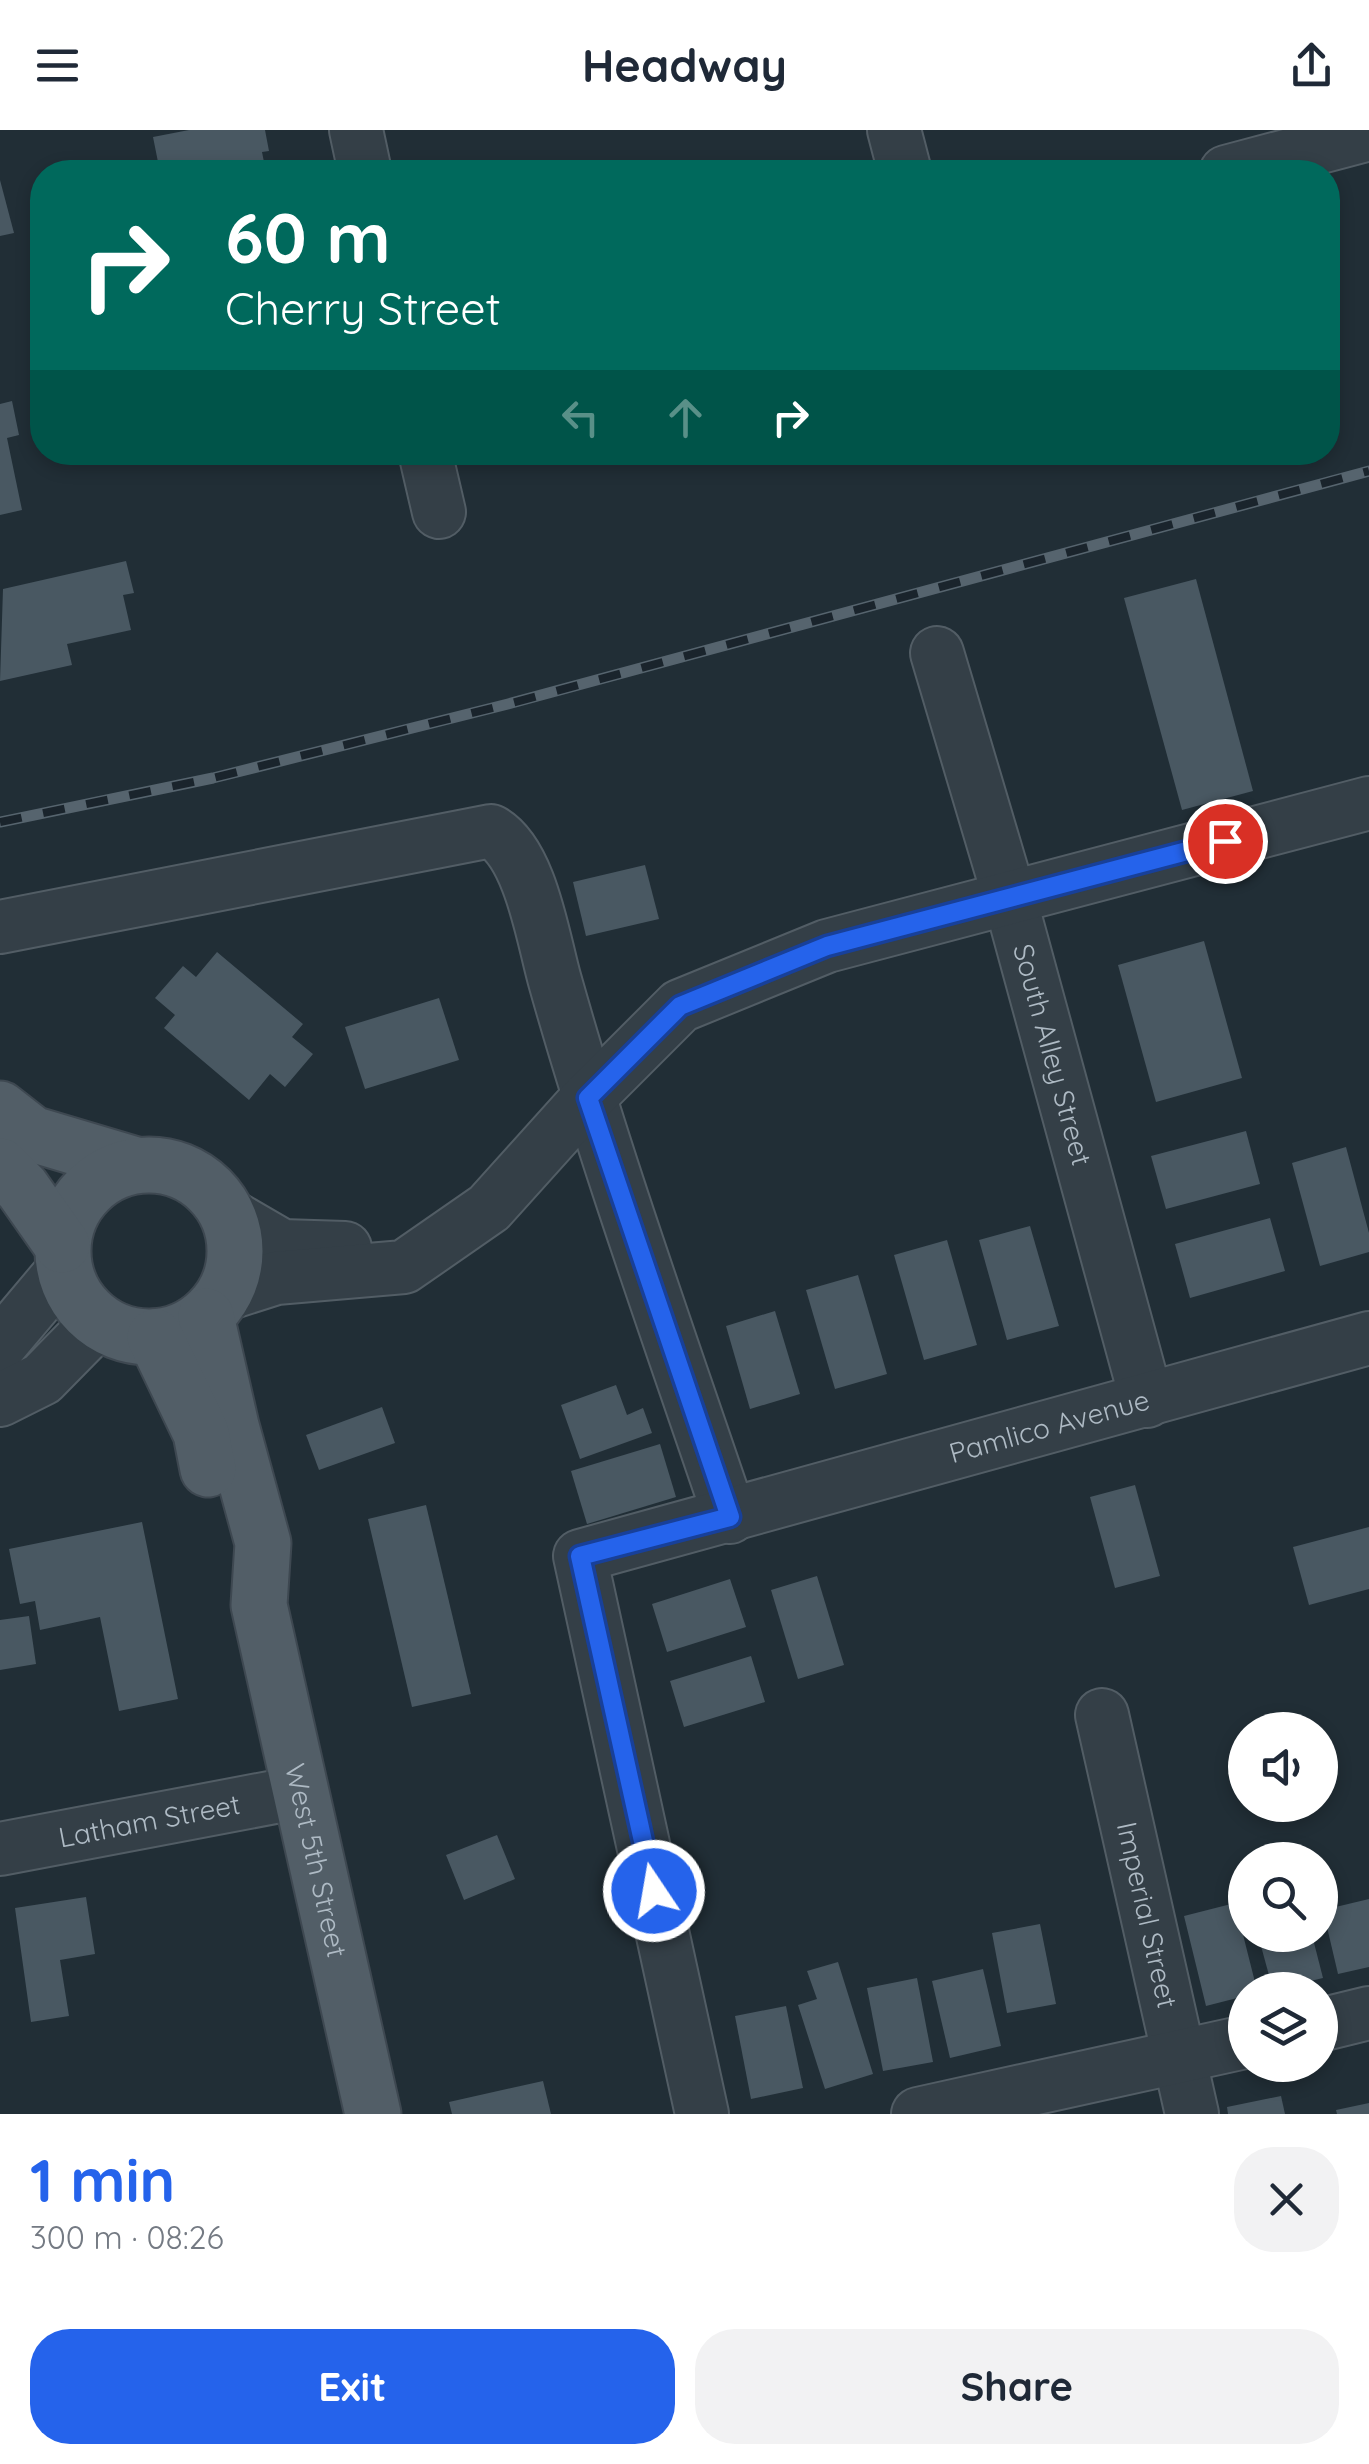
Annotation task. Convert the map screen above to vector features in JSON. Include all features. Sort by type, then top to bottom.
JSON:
[{"type":"main road","points":[[0,1108],[32,1134],[136,1165],[163,1166],[190,1174],[211,1191],[227,1214],[234,1241],[234,1269],[214,1306],[182,1331],[155,1337],[126,1334],[99,1321],[78,1300],[63,1257],[22,1188],[0,1166]]},
{"type":"main road","points":[[63,1257],[70,1216],[86,1192],[109,1174],[136,1165]]},
{"type":"main road","name":"West 5th Street","points":[[214,1306],[231,1426],[263,1543],[259,1606],[373,2114]]},
{"type":"main road","name":"West 5th Street","points":[[155,1337],[201,1433],[224,1548],[259,1606]]},
{"type":"street","points":[[356,130],[362,160]]},
{"type":"street","points":[[894,130],[902,160]]},
{"type":"street","points":[[1271,160],[1369,134]]},
{"type":"street","points":[[428,465],[439,512]]},
{"type":"street","name":"South Alley Street","points":[[937,652],[1010,899],[1148,1401]]},
{"type":"street","points":[[214,1306],[276,1278],[404,1267],[489,1208],[588,1098],[680,1006],[827,946],[1369,802]]},
{"type":"street","points":[[0,926],[491,831],[502,837],[524,871],[588,1098],[730,1517]]},
{"type":"street","points":[[227,1214],[282,1246],[345,1248],[401,1241],[435,1247]]},
{"type":"street","points":[[0,1345],[63,1257]]},
{"type":"street","points":[[0,1400],[42,1379],[99,1321]]},
{"type":"street","name":"Pamlico Avenue","points":[[702,2114],[580,1556],[1369,1338]]},
{"type":"street","name":"Imperial Street","points":[[1102,1715],[1192,2114]]},
{"type":"street","name":"Latham Street","points":[[0,1849],[302,1792]]},
{"type":"street","points":[[1338,2021],[1369,2014]]},
{"type":"street","points":[[918,2114],[1228,2046]]},
{"type":"building","points":[[189,130],[265,130],[269,151],[262,152],[264,160],[158,160],[153,137]]},
{"type":"building","points":[[0,180],[14,233],[0,236]]},
{"type":"building","points":[[12,401],[19,435],[7,438],[22,510],[0,515],[0,404]]},
{"type":"building","points":[[126,561],[134,593],[123,595],[131,630],[67,644],[72,665],[0,681],[3,589]]},
{"type":"building","points":[[1196,579],[1253,791],[1182,810],[1124,598]]},
{"type":"building","points":[[645,865],[659,919],[586,936],[573,882]]},
{"type":"building","points":[[1204,941],[1242,1078],[1156,1102],[1118,965]]},
{"type":"building","points":[[217,952],[303,1024],[292,1037],[313,1054],[285,1087],[270,1074],[249,1100],[164,1028],[175,1015],[155,998],[183,966],[196,977]]},
{"type":"building","points":[[439,998],[459,1060],[365,1089],[345,1027]]},
{"type":"building","points":[[1246,1131],[1260,1184],[1166,1209],[1151,1156]]},
{"type":"building","points":[[1346,1147],[1369,1233],[1369,1252],[1320,1266],[1292,1163]]},
{"type":"building","points":[[1270,1218],[1285,1271],[1190,1298],[1175,1244]]},
{"type":"building","points":[[1030,1226],[1059,1326],[1007,1340],[979,1240]]},
{"type":"building","points":[[947,1240],[977,1345],[924,1360],[894,1255]]},
{"type":"building","points":[[858,1275],[887,1374],[835,1389],[806,1290]]},
{"type":"building","points":[[775,1311],[800,1394],[750,1409],[726,1326]]},
{"type":"building","points":[[616,1385],[627,1415],[643,1408],[652,1433],[580,1459],[561,1405]]},
{"type":"building","points":[[382,1407],[395,1443],[319,1470],[306,1435]]},
{"type":"building","points":[[660,1444],[676,1497],[587,1524],[571,1471]]},
{"type":"building","points":[[1135,1485],[1160,1576],[1115,1588],[1090,1497]]},
{"type":"building","points":[[426,1505],[471,1694],[412,1707],[368,1519]]},
{"type":"building","points":[[142,1522],[178,1699],[119,1711],[100,1617],[40,1630],[35,1601],[20,1604],[9,1549]]},
{"type":"building","points":[[1369,1527],[1369,1589],[1309,1605],[1293,1547]]},
{"type":"building","points":[[817,1576],[844,1665],[798,1679],[771,1590]]},
{"type":"building","points":[[730,1579],[746,1627],[667,1652],[652,1604]]},
{"type":"building","points":[[29,1616],[36,1664],[0,1670],[0,1620]]},
{"type":"building","points":[[751,1656],[765,1702],[684,1727],[670,1681]]},
{"type":"building","points":[[497,1835],[515,1879],[464,1900],[446,1855]]},
{"type":"building","points":[[86,1897],[95,1954],[60,1960],[69,2016],[31,2022],[15,1908]]},
{"type":"building","points":[[1369,1899],[1369,1967],[1338,1974],[1333,1952],[1338,1952],[1338,1906]]},
{"type":"building","points":[[1228,1905],[1228,1952],[1247,1952],[1252,1972],[1228,1972],[1228,2000],[1206,2006],[1184,1916]]},
{"type":"building","points":[[1040,1924],[1056,2004],[1007,2013],[992,1933]]},
{"type":"building","points":[[1263,1952],[1316,1952],[1321,1972],[1268,1972]]},
{"type":"building","points":[[838,1962],[873,2074],[825,2089],[798,2005],[817,1999],[807,1971]]},
{"type":"building","points":[[983,1969],[1001,2046],[950,2058],[932,1981]]},
{"type":"building","points":[[917,1978],[933,2062],[883,2071],[867,1988]]},
{"type":"building","points":[[786,2006],[803,2088],[751,2099],[735,2016]]},
{"type":"building","points":[[543,2081],[551,2114],[452,2114],[449,2102]]},
{"type":"building","points":[[1281,2096],[1285,2114],[1228,2114],[1227,2107]]},
{"type":"building","points":[[1369,2103],[1369,2114],[1337,2114],[1336,2110]]},
{"type":"railway","points":[[0,822],[213,778],[508,704],[1369,471]]},
{"type":"route","points":[[654,1891],[580,1556],[730,1517],[588,1098],[680,1006],[827,946],[1225,841]]}]
